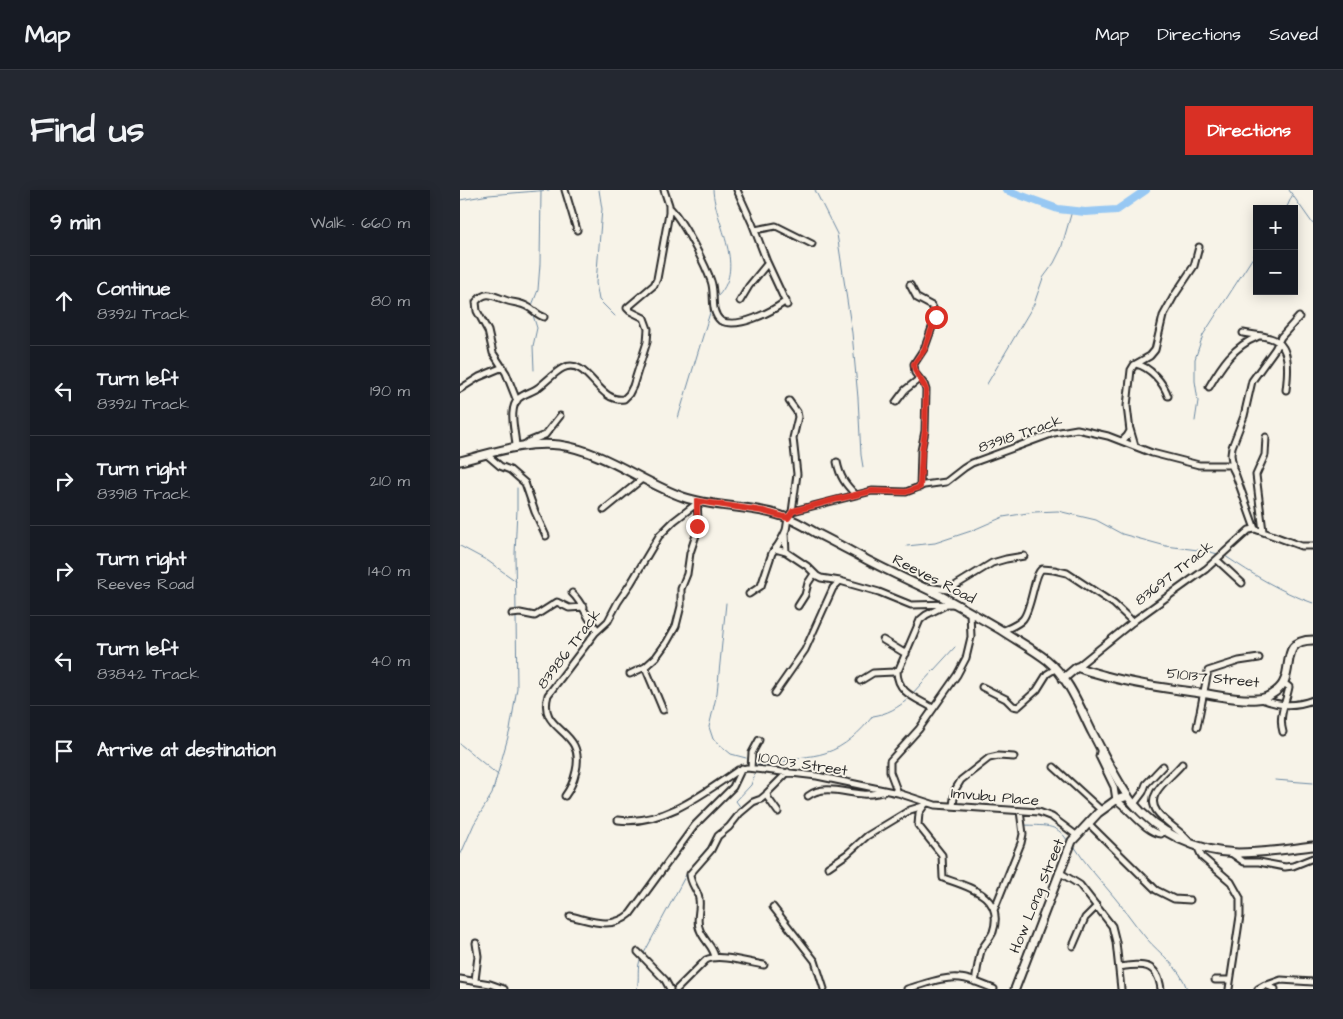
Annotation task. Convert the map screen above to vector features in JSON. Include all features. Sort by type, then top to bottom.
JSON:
[{"type":"street","points":[[565,190],[577,230]]},
{"type":"street","points":[[516,447],[513,420],[517,402],[523,396],[537,389],[559,370],[567,367],[580,369],[610,396],[621,400],[629,394],[647,342],[648,330],[644,318],[628,308],[656,282],[669,207],[664,190]]},
{"type":"street","points":[[669,207],[680,220],[710,278],[714,311],[720,321],[731,324],[771,311],[786,303],[767,264],[755,230],[736,190]]},
{"type":"street","points":[[755,230],[776,226],[812,244]]},
{"type":"street","points":[[1135,446],[1127,411],[1130,373],[1135,364],[1148,358],[1155,350],[1163,316],[1194,266],[1199,247]]},
{"type":"street","points":[[740,301],[749,286],[767,264]]},
{"type":"street","points":[[910,285],[915,297],[932,306],[936,315],[925,347],[914,364],[915,373],[924,384],[926,390],[925,431],[920,487]]},
{"type":"street","points":[[517,402],[503,367],[493,353],[488,331],[477,312],[476,305],[478,299],[486,295],[495,295],[506,301],[526,306],[544,318]]},
{"type":"street","points":[[1299,316],[1278,342],[1252,381],[1244,416],[1232,447],[1231,455],[1233,468],[1255,529],[1298,545],[1313,546]]},
{"type":"street","points":[[1243,333],[1273,338],[1278,342],[1287,358],[1286,390]]},
{"type":"street","points":[[1209,387],[1231,354],[1240,346],[1260,335]]},
{"type":"street","points":[[1135,364],[1145,367],[1156,377],[1163,385],[1168,396]]},
{"type":"street","points":[[460,389],[479,377],[503,367]]},
{"type":"street","points":[[896,402],[919,379]]},
{"type":"street","points":[[749,594],[761,586],[772,553],[780,544],[790,515],[796,474],[793,438],[798,417],[797,412],[789,401]]},
{"type":"street","points":[[524,445],[545,435],[560,416]]},
{"type":"street","points":[[1122,441],[1129,435],[1130,428]]},
{"type":"street","name":"83918 Track","points":[[790,515],[856,495],[875,491],[906,492],[946,482],[968,465],[1066,430],[1081,429],[1122,441],[1156,454],[1198,465],[1228,464],[1233,468]]},
{"type":"street","points":[[1263,531],[1256,476],[1265,455],[1266,437]]},
{"type":"street","name":"Reeves Road","points":[[460,461],[524,445],[556,445],[599,456],[642,479],[697,503],[790,515],[873,563],[970,612],[1032,649],[1056,669],[1064,678],[1128,796],[1145,816],[1165,831],[1194,845],[1231,853],[1313,846]]},
{"type":"street","points":[[486,454],[525,483],[546,536]]},
{"type":"street","points":[[837,462],[842,480],[856,495]]},
{"type":"street","points":[[604,510],[642,479]]},
{"type":"street","points":[[630,674],[645,667],[656,657],[667,642],[680,615],[680,589],[687,574],[697,526],[697,503]]},
{"type":"street","name":"83986 Track","points":[[565,796],[574,779],[578,754],[572,741],[548,715],[547,698],[554,685],[598,630],[608,621],[614,607],[659,536],[697,503]]},
{"type":"street","name":"83697 Track","points":[[1064,678],[1133,622],[1217,560],[1247,531],[1255,529]]},
{"type":"street","points":[[785,533],[786,552]]},
{"type":"street","points":[[775,549],[786,552],[821,578],[840,581],[879,592],[911,605],[956,604]]},
{"type":"street","points":[[921,586],[948,590],[992,563],[1024,556]]},
{"type":"street","points":[[1217,560],[1242,583]]},
{"type":"street","points":[[1002,631],[1020,623],[1024,617],[1031,602],[1038,573],[1042,569],[1067,573],[1114,604],[1133,622]]},
{"type":"street","points":[[798,606],[814,574]]},
{"type":"street","points":[[775,693],[798,661],[833,588],[840,581]]},
{"type":"street","points":[[572,593],[582,603],[592,623],[598,630]]},
{"type":"street","points":[[512,614],[520,613],[535,616],[557,602],[569,608],[584,608]]},
{"type":"street","points":[[933,708],[900,686],[897,680],[897,671],[917,626],[923,617],[947,605]]},
{"type":"street","points":[[898,793],[890,772],[890,761],[909,741],[957,675],[966,658],[971,637],[970,612]]},
{"type":"street","points":[[883,640],[906,654]]},
{"type":"street","points":[[1284,732],[1281,720],[1289,687],[1284,683],[1287,676],[1288,658],[1291,649],[1300,642],[1313,640]]},
{"type":"street","points":[[1198,727],[1209,669],[1259,658]]},
{"type":"street","points":[[645,667],[664,710]]},
{"type":"street","name":"510137 Street","points":[[1077,667],[1132,683],[1250,699],[1261,699],[1277,691],[1284,683]]},
{"type":"street","points":[[982,687],[1006,699],[1014,707],[1018,707],[1037,690],[1048,674],[1056,669]]},
{"type":"street","points":[[860,682],[873,673],[897,671]]},
{"type":"street","points":[[1261,699],[1293,705],[1313,700]]},
{"type":"street","points":[[751,768],[754,750],[759,740]]},
{"type":"street","points":[[1101,748],[1099,756],[1114,787],[1116,800],[1124,804],[1155,833],[1161,834],[1165,831]]},
{"type":"street","points":[[953,806],[955,790],[961,780],[988,758],[994,756],[1014,757]]},
{"type":"street","points":[[1182,764],[1156,791],[1153,802],[1160,815],[1186,836],[1202,858],[1226,876],[1239,894],[1240,916],[1229,989]]},
{"type":"street","points":[[1134,804],[1143,792],[1146,784],[1163,766]]},
{"type":"street","points":[[1054,767],[1101,810]]},
{"type":"street","points":[[570,916],[605,923],[615,923],[630,914],[695,825],[733,787],[742,768]]},
{"type":"street","name":"10003 Street","points":[[618,820],[638,821],[676,809],[742,768],[817,776],[906,796]]},
{"type":"street","points":[[715,957],[712,947],[700,931],[698,920],[699,898],[691,884],[690,874],[711,850],[718,836],[729,827],[740,813],[753,802],[767,794],[771,787],[789,772]]},
{"type":"street","points":[[808,796],[815,791],[824,790],[863,794],[888,792]]},
{"type":"street","points":[[767,794],[778,812]]},
{"type":"street","name":"Imvubu Place","points":[[906,796],[924,804],[1045,814],[1076,835]]},
{"type":"street","name":"How Long Street","points":[[1015,989],[1070,844],[1076,835],[1101,810],[1116,800],[1128,796]]},
{"type":"street","points":[[828,867],[868,836],[910,810],[924,804]]},
{"type":"street","points":[[924,804],[919,813],[918,825],[942,855],[942,878],[980,892],[988,900],[994,911],[993,931],[982,950],[974,989]]},
{"type":"street","points":[[994,911],[1021,843],[1020,811]]},
{"type":"street","points":[[1088,823],[1156,890],[1174,899],[1190,900]]},
{"type":"street","points":[[1231,853],[1245,862],[1260,862],[1285,867],[1313,858]]},
{"type":"street","points":[[1059,872],[1078,883],[1110,923],[1114,931],[1121,989]]},
{"type":"street","points":[[1074,946],[1085,918],[1097,906]]},
{"type":"street","points":[[773,907],[813,958],[824,989]]},
{"type":"street","points":[[474,980],[478,956],[476,943]]},
{"type":"street","points":[[638,952],[665,980],[670,989]]},
{"type":"street","points":[[676,989],[706,960],[715,957],[764,965]]},
{"type":"street","points":[[1118,967],[1141,965],[1152,969],[1157,974],[1161,989]]},
{"type":"street","points":[[460,974],[462,978],[504,989]]},
{"type":"street","points":[[907,989],[948,978],[961,978],[994,989]]},
{"type":"street","points":[[1214,980],[1230,980]]},
{"type":"street","points":[[1258,989],[1281,980],[1313,982]]},
{"type":"street","points":[[1267,985],[1275,989]]},
{"type":"waterway","points":[[460,200],[489,195],[549,190]]},
{"type":"waterway","points":[[599,190],[602,209],[596,283],[599,300],[615,316]]},
{"type":"waterway","points":[[713,190],[730,260],[725,286],[716,298]]},
{"type":"waterway","points":[[815,190],[837,234],[852,333],[863,467]]},
{"type":"waterway","points":[[1006,190],[1058,209],[1085,212],[1117,210],[1146,190]]},
{"type":"waterway","points":[[1289,190],[1313,224]]},
{"type":"waterway","points":[[531,308],[538,290],[541,191]]},
{"type":"waterway","points":[[1288,205],[1292,196]]},
{"type":"waterway","points":[[987,384],[1034,304],[1043,278],[1061,249],[1072,211]]},
{"type":"waterway","points":[[1195,421],[1198,401],[1195,381],[1195,359],[1203,335],[1253,257]]},
{"type":"waterway","points":[[678,418],[712,306]]},
{"type":"waterway","points":[[532,312],[537,328],[533,346],[534,370]]},
{"type":"waterway","points":[[516,612],[517,488]]},
{"type":"waterway","points":[[907,546],[935,543],[971,531],[1003,517],[1034,512],[1058,511],[1096,520],[1122,534],[1166,546],[1218,554]]},
{"type":"waterway","points":[[460,546],[488,561],[516,581]]},
{"type":"waterway","points":[[1225,556],[1279,588],[1313,603]]},
{"type":"waterway","points":[[726,603],[717,693],[709,727],[713,739],[731,754],[746,758]]},
{"type":"waterway","points":[[460,856],[474,824],[492,794],[510,730],[517,688],[516,616]]},
{"type":"waterway","points":[[911,695],[955,647]]},
{"type":"waterway","points":[[779,764],[784,761],[825,753],[839,747],[857,733],[873,716],[892,710],[909,698]]},
{"type":"waterway","points":[[460,744],[498,775]]},
{"type":"waterway","points":[[753,761],[757,767]]},
{"type":"waterway","points":[[756,765],[775,765]]},
{"type":"waterway","points":[[731,821],[741,808],[736,801],[751,785],[756,771]]},
{"type":"waterway","points":[[1275,780],[1313,783]]},
{"type":"waterway","points":[[1024,825],[1054,828],[1067,840]]},
{"type":"waterway","points":[[643,955],[688,871],[713,841],[713,837],[727,826]]},
{"type":"waterway","points":[[1074,846],[1146,938],[1180,974],[1187,989]]},
{"type":"waterway","points":[[637,989],[641,958]]},
{"type":"route","points":[[697,526],[697,501],[763,511],[788,518],[793,511],[872,491],[906,492],[920,487],[925,431],[926,390],[924,384],[915,373],[914,364],[924,350],[936,317]]}]
